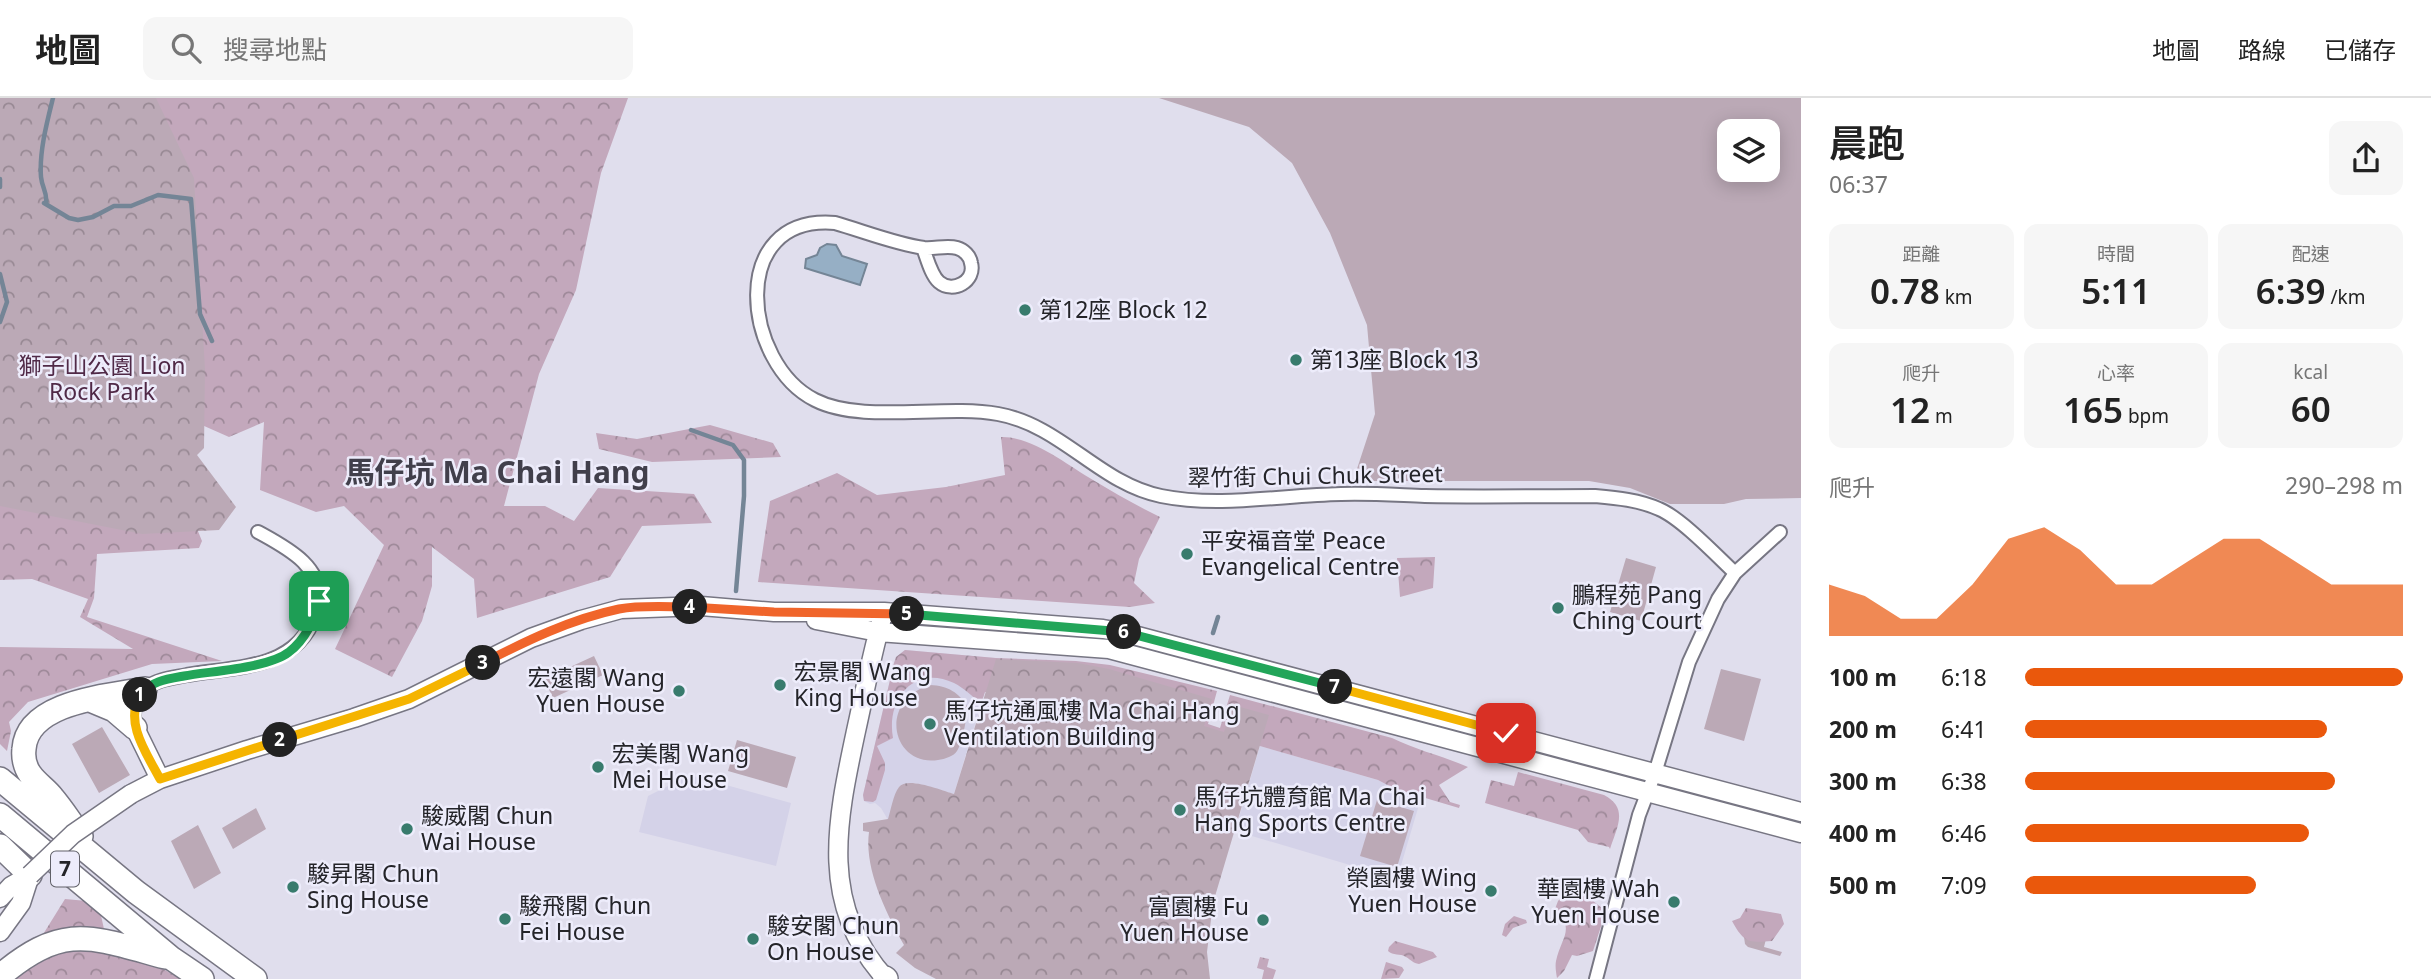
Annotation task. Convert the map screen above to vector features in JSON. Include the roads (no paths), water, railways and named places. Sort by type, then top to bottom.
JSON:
[{"type":"highway","points":[[102,862],[52,797],[30,775],[24,754],[25,739],[38,722],[61,708],[90,699],[145,689]]},
{"type":"highway","points":[[90,699],[114,710],[135,728]]},
{"type":"highway","name":"7","points":[[0,779],[136,892],[256,979]]},
{"type":"highway","name":"7","points":[[0,815],[171,958],[202,979]]},
{"type":"highway","points":[[0,846],[30,875]]},
{"type":"highway","points":[[0,976],[38,948],[74,937],[101,940],[171,958]]},
{"type":"main road","points":[[0,898],[85,825],[131,794],[157,781],[409,699],[531,638],[621,608],[701,606],[774,612],[884,612],[1126,633],[1801,812]]},
{"type":"main road","points":[[774,612],[878,632],[1109,649],[1801,833]]},
{"type":"main road","points":[[884,612],[853,744],[838,828],[837,849],[838,876],[849,922],[868,957],[886,979]]},
{"type":"main road","points":[[135,728],[157,781]]},
{"type":"main road","points":[[0,932],[21,903],[30,875]]},
{"type":"street","name":"翠竹街 Chui Chuk Street","points":[[923,248],[835,223],[820,222],[791,229],[778,239],[765,254],[758,274],[757,296],[770,351],[781,370],[796,387],[814,400],[846,410],[970,411],[1015,418],[1054,437],[1138,491],[1164,497],[1194,501],[1355,494],[1595,496],[1626,499],[1662,510],[1735,573]]},
{"type":"street","points":[[135,728],[134,711],[145,689],[160,680],[254,665],[277,658],[288,653],[309,628],[319,601],[312,570],[296,556],[258,532]]},
{"type":"street","points":[[1596,979],[1639,815],[1655,773],[1689,662],[1718,599],[1735,573],[1780,532]]},
{"type":"waterway","points":[[46,204],[41,177],[41,157],[53,98]]},
{"type":"waterway","points":[[0,179],[0,187]]},
{"type":"waterway","points":[[44,203],[69,218],[78,220],[93,217],[114,206],[131,206],[158,195],[191,199],[200,314],[212,341]]},
{"type":"waterway","points":[[0,274],[7,302],[0,322]]},
{"type":"waterway","points":[[691,430],[733,445],[744,460],[744,496],[736,591]]},
{"type":"waterway","points":[[1213,633],[1218,617]]},
{"type":"place","name":"第12座 Block 12","points":[[1025,310]]},
{"type":"place","name":"第13座 Block 13","points":[[1296,360]]},
{"type":"place","name":"平安福音堂 Peace Evangelical Centre","points":[[1187,554]]},
{"type":"place","name":"鵬程苑 Pang Ching Court","points":[[1558,608]]},
{"type":"place","name":"宏景閣 Wang King House","points":[[780,685]]},
{"type":"place","name":"宏遠閣 Wang Yuen House","points":[[679,691]]},
{"type":"place","name":"馬仔坑通風樓 Ma Chai Hang Ventilation Building","points":[[930,724]]},
{"type":"place","name":"宏美閣 Wang Mei House","points":[[598,767]]},
{"type":"place","name":"馬仔坑體育館 Ma Chai Hang Sports Centre","points":[[1180,810]]},
{"type":"place","name":"駿威閣 Chun Wai House","points":[[407,829]]},
{"type":"place","name":"駿昇閣 Chun Sing House","points":[[293,887]]},
{"type":"place","name":"榮園樓 Wing Yuen House","points":[[1491,891]]},
{"type":"place","name":"華園樓 Wah Yuen House","points":[[1674,902]]},
{"type":"place","name":"駿飛閣 Chun Fei House","points":[[505,919]]},
{"type":"place","name":"富園樓 Fu Yuen House","points":[[1263,920]]},
{"type":"place","name":"駿安閣 Chun On House","points":[[753,939]]},
{"type":"district","name":"馬仔坑 Ma Chai Hang","points":[[497,473]]},
{"type":"park label","name":"獅子山公園 Lion Rock Park","points":[[102,379]]}]
